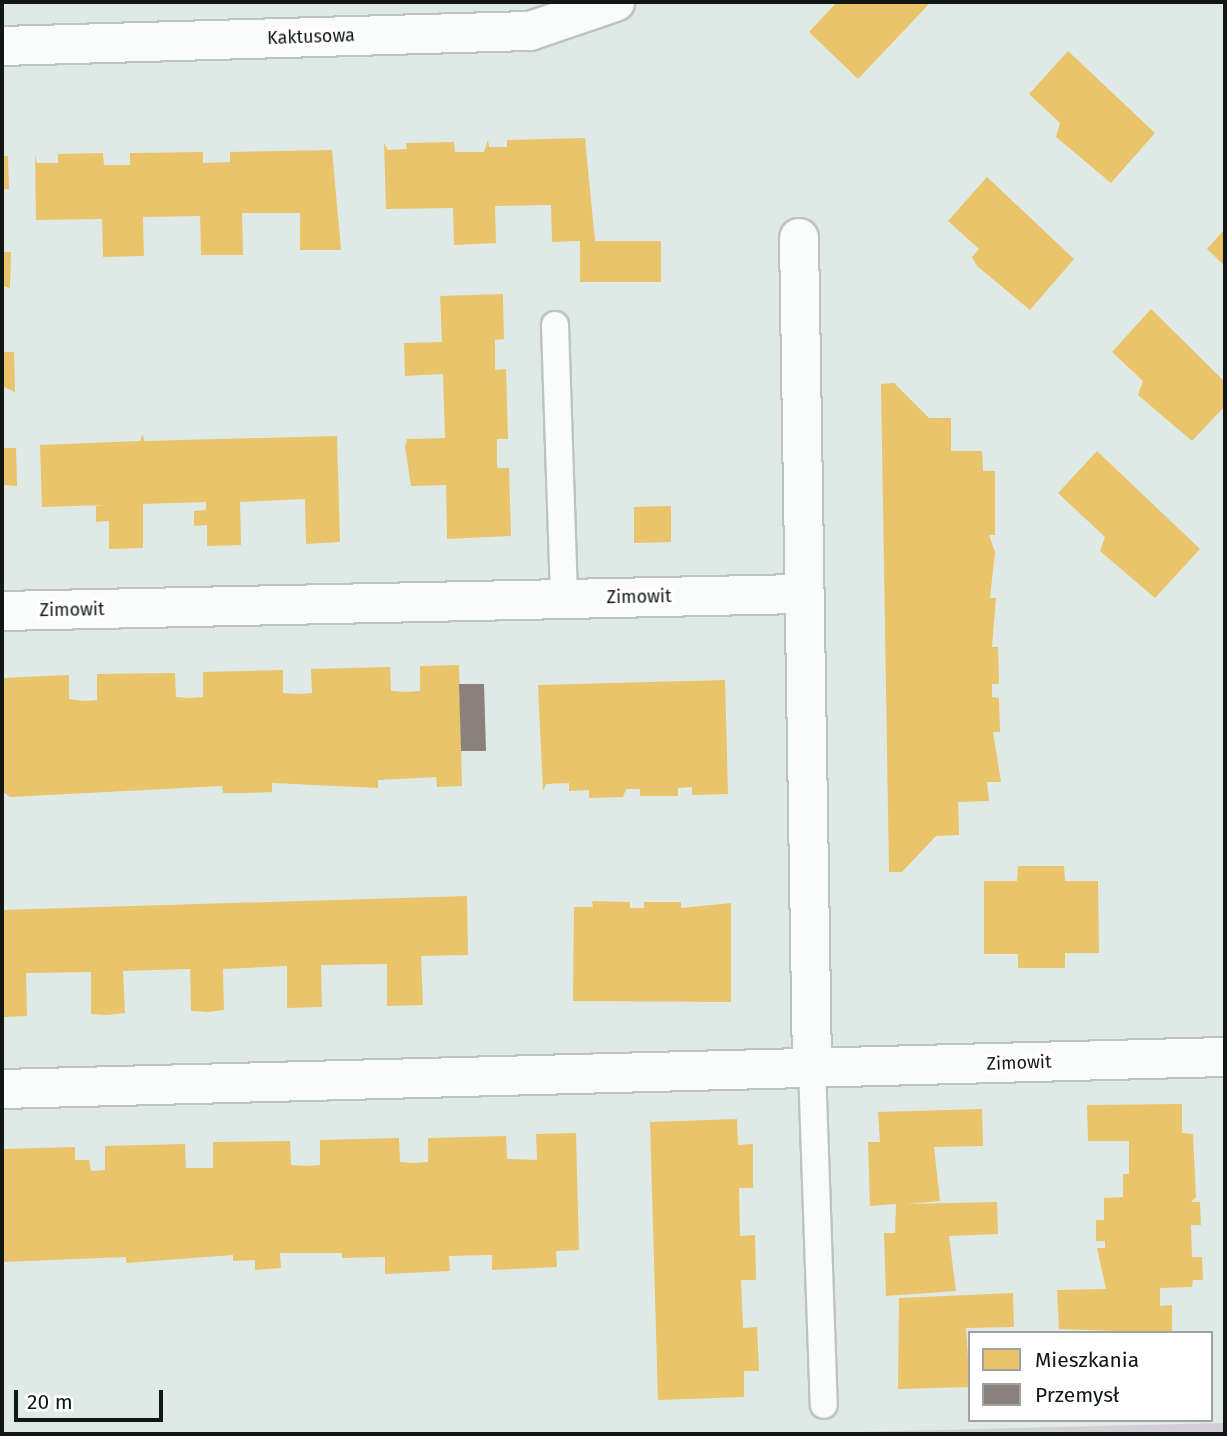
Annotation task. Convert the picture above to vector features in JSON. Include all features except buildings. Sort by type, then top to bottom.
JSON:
[{"type":"street","name":"Kaktusowa","points":[[2,46],[530,31],[615,2]]},
{"type":"street","points":[[799,238],[802,594],[812,1068]]},
{"type":"street","name":"Zimowit","points":[[2,611],[802,594]]},
{"type":"street","name":"Zimowit","points":[[2,1089],[1225,1057]]},
{"type":"lane","points":[[555,324],[564,599]]},
{"type":"lane","points":[[812,1068],[824,1405]]},
{"type":"shaded area","points":[[1225,1423],[1225,1434],[776,1434]]}]
